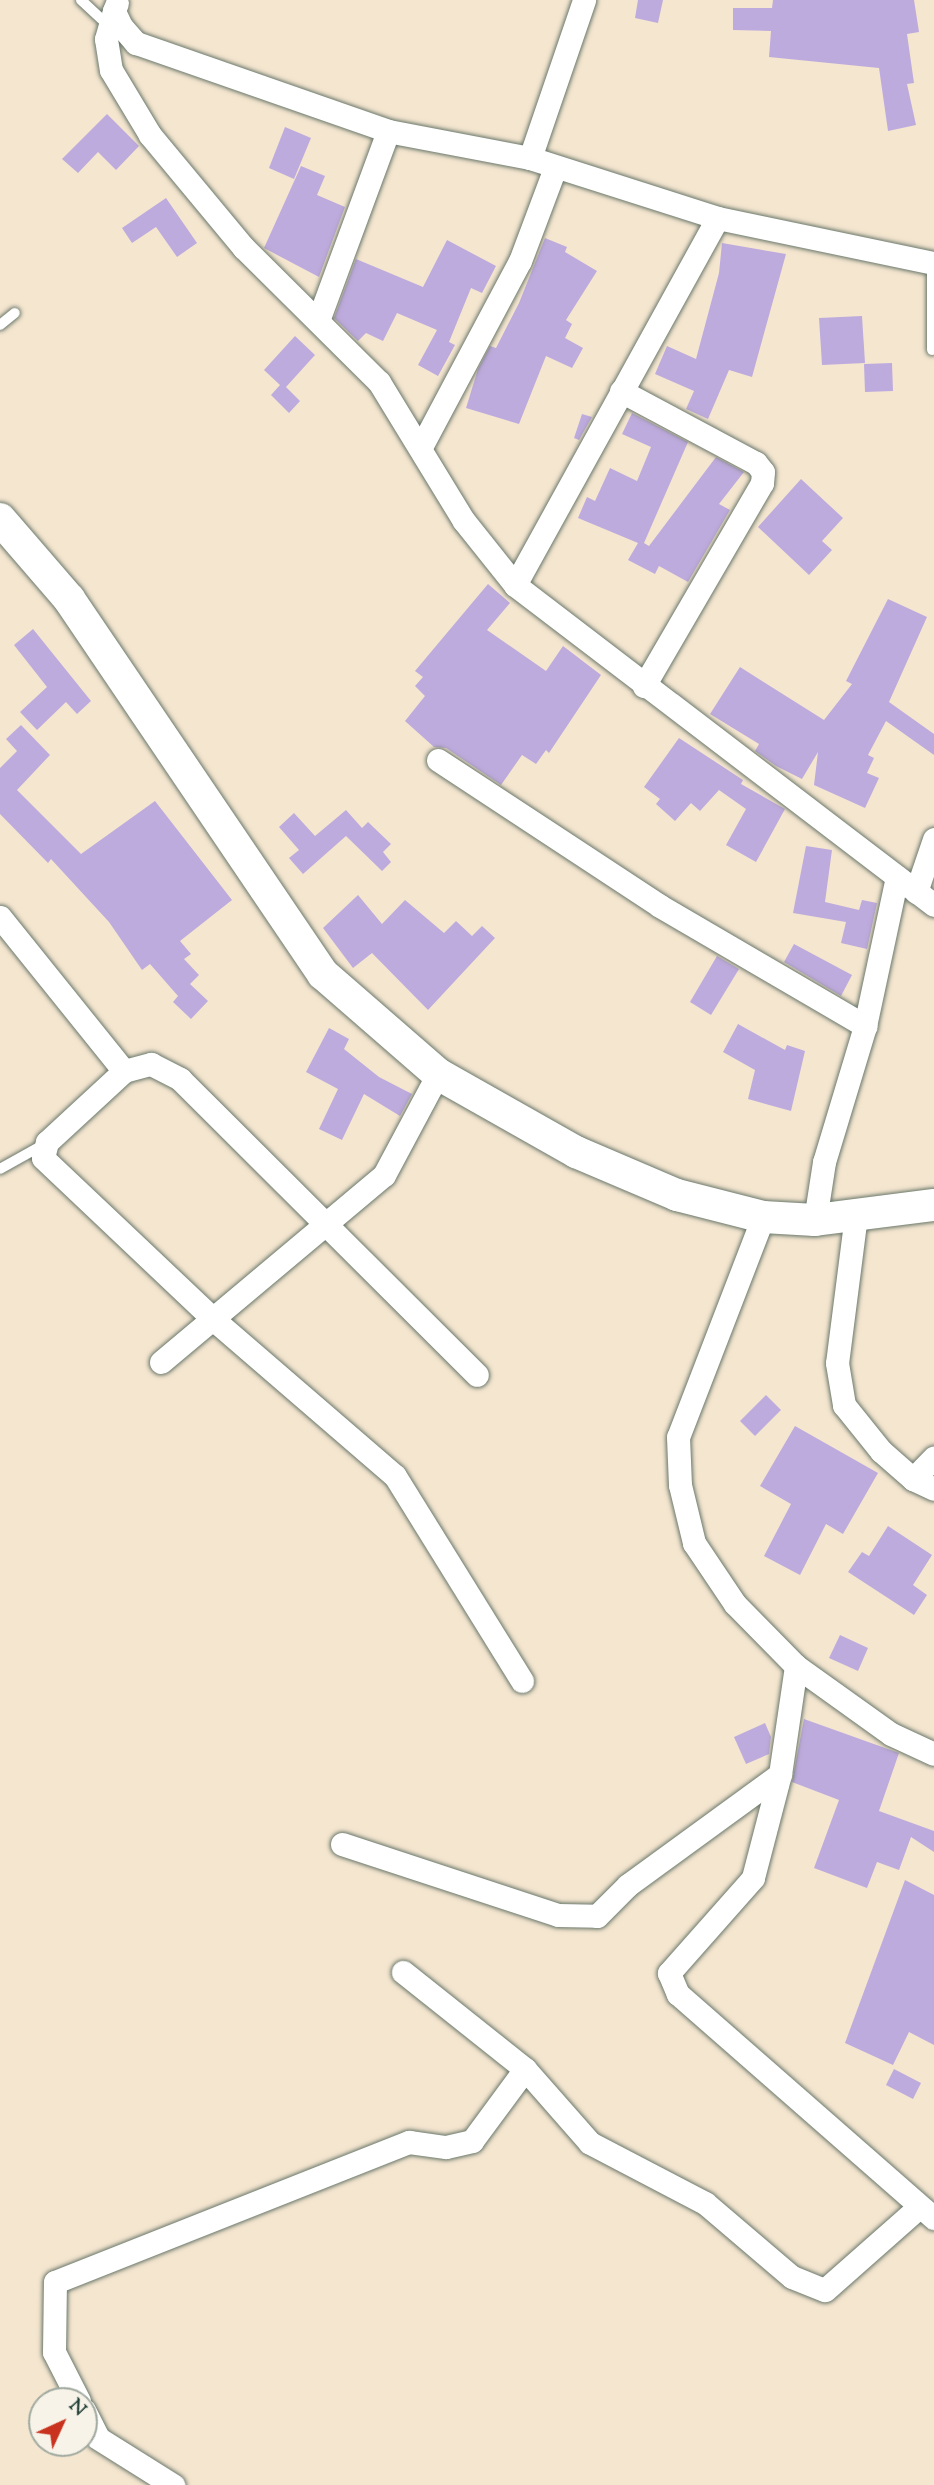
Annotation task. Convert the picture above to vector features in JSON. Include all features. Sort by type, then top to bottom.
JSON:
[{"type":"street","points":[[530,158],[584,0]]},
{"type":"street","points":[[114,12],[136,43],[388,131],[530,158],[718,218],[933,263]]},
{"type":"street","points":[[114,12],[111,70],[150,135],[243,247],[319,318],[379,382],[422,445],[464,521],[515,585],[925,898],[934,839]]},
{"type":"street","points":[[319,318],[388,131]]},
{"type":"street","points":[[422,445],[520,261],[555,168]]},
{"type":"street","points":[[515,585],[718,218]]},
{"type":"street","points":[[621,391],[756,463],[763,472],[762,484],[644,686]]},
{"type":"street","points":[[0,519],[69,599],[323,974],[439,1074],[576,1152],[677,1195],[763,1217],[815,1220],[934,1205]]},
{"type":"street","points":[[438,760],[660,906],[865,1026]]},
{"type":"street","points":[[815,1220],[824,1162],[865,1026],[897,877]]},
{"type":"street","points":[[0,917],[124,1071]]},
{"type":"street","points":[[477,1375],[329,1225],[180,1080],[151,1064],[124,1071],[47,1142],[43,1158],[213,1319],[395,1476],[522,1681]]},
{"type":"street","points":[[161,1362],[329,1225],[384,1175],[439,1074]]},
{"type":"street","points":[[856,1215],[837,1363],[844,1405],[881,1451],[913,1479],[934,1489]]},
{"type":"street","points":[[763,1217],[678,1437],[680,1485],[694,1543],[735,1604],[796,1667],[891,1734],[934,1754]]},
{"type":"street","points":[[913,1479],[934,1457]]},
{"type":"street","points":[[403,1972],[524,2069],[590,2143],[705,2203],[792,2277],[825,2290],[926,2213],[678,1994],[669,1973],[753,1878],[780,1774],[796,1667]]},
{"type":"street","points":[[342,1844],[558,1915],[597,1916],[628,1885],[780,1774]]},
{"type":"street","points":[[72,2387],[54,2352],[55,2283],[409,2143],[446,2147],[472,2141],[524,2069]]},
{"type":"street","points":[[98,2438],[173,2485]]},
{"type":"lane","points":[[81,0],[114,12]]},
{"type":"lane","points":[[932,350],[933,263]]},
{"type":"lane","points":[[0,325],[15,313]]},
{"type":"lane","points":[[0,1169],[47,1142]]},
{"type":"building","points":[[638,0],[663,0],[658,23],[635,18]]},
{"type":"building","points":[[773,0],[914,0],[919,32],[907,34],[914,83],[907,84],[916,125],[888,131],[879,68],[769,57],[771,31],[733,30],[733,8],[772,8]]},
{"type":"building","points":[[107,114],[139,146],[116,170],[98,152],[78,173],[62,159]]},
{"type":"building","points":[[285,127],[311,138],[294,179],[269,168]]},
{"type":"building","points":[[301,166],[325,176],[317,195],[345,207],[319,277],[264,248]]},
{"type":"building","points":[[166,198],[197,243],[177,257],[156,227],[132,243],[122,228]]},
{"type":"building","points":[[545,238],[567,247],[565,252],[597,271],[566,320],[572,324],[565,338],[583,348],[572,368],[546,356],[519,424],[466,408],[478,369],[490,346],[496,348],[519,303]]},
{"type":"building","points":[[447,240],[496,266],[482,293],[471,288],[449,342],[455,345],[438,376],[418,365],[437,330],[397,313],[383,341],[366,333],[358,341],[334,318],[356,259],[423,287]]},
{"type":"building","points":[[722,243],[786,254],[752,377],[729,370],[708,419],[686,409],[694,391],[655,374],[667,346],[696,359],[719,273]]},
{"type":"building","points":[[862,316],[865,363],[822,365],[819,318]]},
{"type":"building","points":[[295,336],[315,355],[286,387],[300,401],[289,413],[271,395],[280,385],[264,370]]},
{"type":"building","points":[[892,363],[893,391],[865,392],[864,364]]},
{"type":"building","points":[[632,413],[688,442],[644,543],[649,546],[716,457],[744,472],[719,504],[730,510],[688,582],[659,566],[655,574],[628,560],[638,543],[578,518],[587,497],[595,501],[610,468],[637,481],[651,447],[622,434]]},
{"type":"building","points":[[582,414],[592,417],[579,440],[574,438]]},
{"type":"building","points":[[801,479],[843,518],[822,541],[832,550],[809,575],[758,527]]},
{"type":"building","points":[[488,584],[510,603],[487,630],[546,671],[563,646],[601,675],[549,753],[546,750],[536,764],[522,755],[501,785],[446,748],[434,747],[405,721],[425,696],[415,686],[423,677],[415,671]]},
{"type":"building","points":[[888,599],[927,617],[889,702],[934,734],[934,755],[886,721],[868,755],[874,758],[867,773],[879,778],[865,808],[814,785],[818,752],[802,779],[776,766],[755,751],[759,744],[710,714],[740,667],[824,720],[852,684],[846,681]]},
{"type":"building","points":[[33,629],[91,701],[77,714],[66,702],[37,730],[20,712],[47,687],[14,645]]},
{"type":"building","points":[[21,725],[50,755],[17,790],[81,854],[155,801],[232,900],[180,941],[191,954],[184,959],[199,975],[190,984],[208,1001],[191,1019],[173,1002],[178,996],[150,964],[142,970],[109,922],[51,859],[48,863],[0,814],[0,768],[17,751],[6,739]]},
{"type":"building","points":[[679,738],[743,780],[741,784],[785,809],[756,862],[726,845],[746,809],[719,790],[700,811],[691,803],[675,821],[656,804],[660,799],[644,787]]},
{"type":"building","points":[[346,810],[362,828],[368,822],[391,844],[383,852],[391,862],[382,871],[346,836],[303,874],[289,858],[299,850],[279,827],[294,813],[315,836]]},
{"type":"building","points":[[806,846],[832,850],[825,902],[859,910],[862,900],[877,903],[867,949],[841,943],[846,922],[793,913]]},
{"type":"building","points":[[358,895],[382,924],[405,900],[444,933],[456,921],[472,936],[482,926],[495,938],[428,1010],[372,953],[353,968],[323,928]]},
{"type":"building","points":[[794,944],[852,975],[841,996],[784,962]]},
{"type":"building","points":[[717,956],[739,969],[711,1015],[690,1002]]},
{"type":"building","points":[[738,1024],[785,1050],[787,1045],[805,1051],[791,1111],[748,1099],[755,1070],[723,1052]]},
{"type":"building","points":[[329,1028],[349,1039],[344,1049],[379,1077],[412,1094],[400,1116],[364,1094],[342,1140],[319,1129],[338,1089],[306,1072]]},
{"type":"building","points":[[766,1395],[781,1410],[755,1436],[740,1421]]},
{"type":"building","points":[[795,1426],[878,1473],[843,1534],[826,1524],[800,1575],[764,1556],[791,1504],[760,1486]]},
{"type":"building","points":[[888,1526],[932,1555],[913,1585],[927,1595],[914,1615],[848,1572],[862,1552],[869,1556]]},
{"type":"building","points":[[840,1635],[868,1648],[858,1671],[829,1658]]},
{"type":"building","points":[[804,1719],[899,1753],[879,1811],[934,1831],[934,1852],[911,1837],[899,1870],[877,1862],[867,1888],[814,1868],[839,1800],[792,1782]]},
{"type":"building","points":[[765,1723],[771,1737],[769,1754],[746,1764],[734,1737]]},
{"type":"building","points":[[905,1880],[934,1895],[934,2045],[909,2032],[893,2065],[845,2043]]},
{"type":"building","points":[[894,2069],[921,2083],[913,2099],[886,2085]]}]
